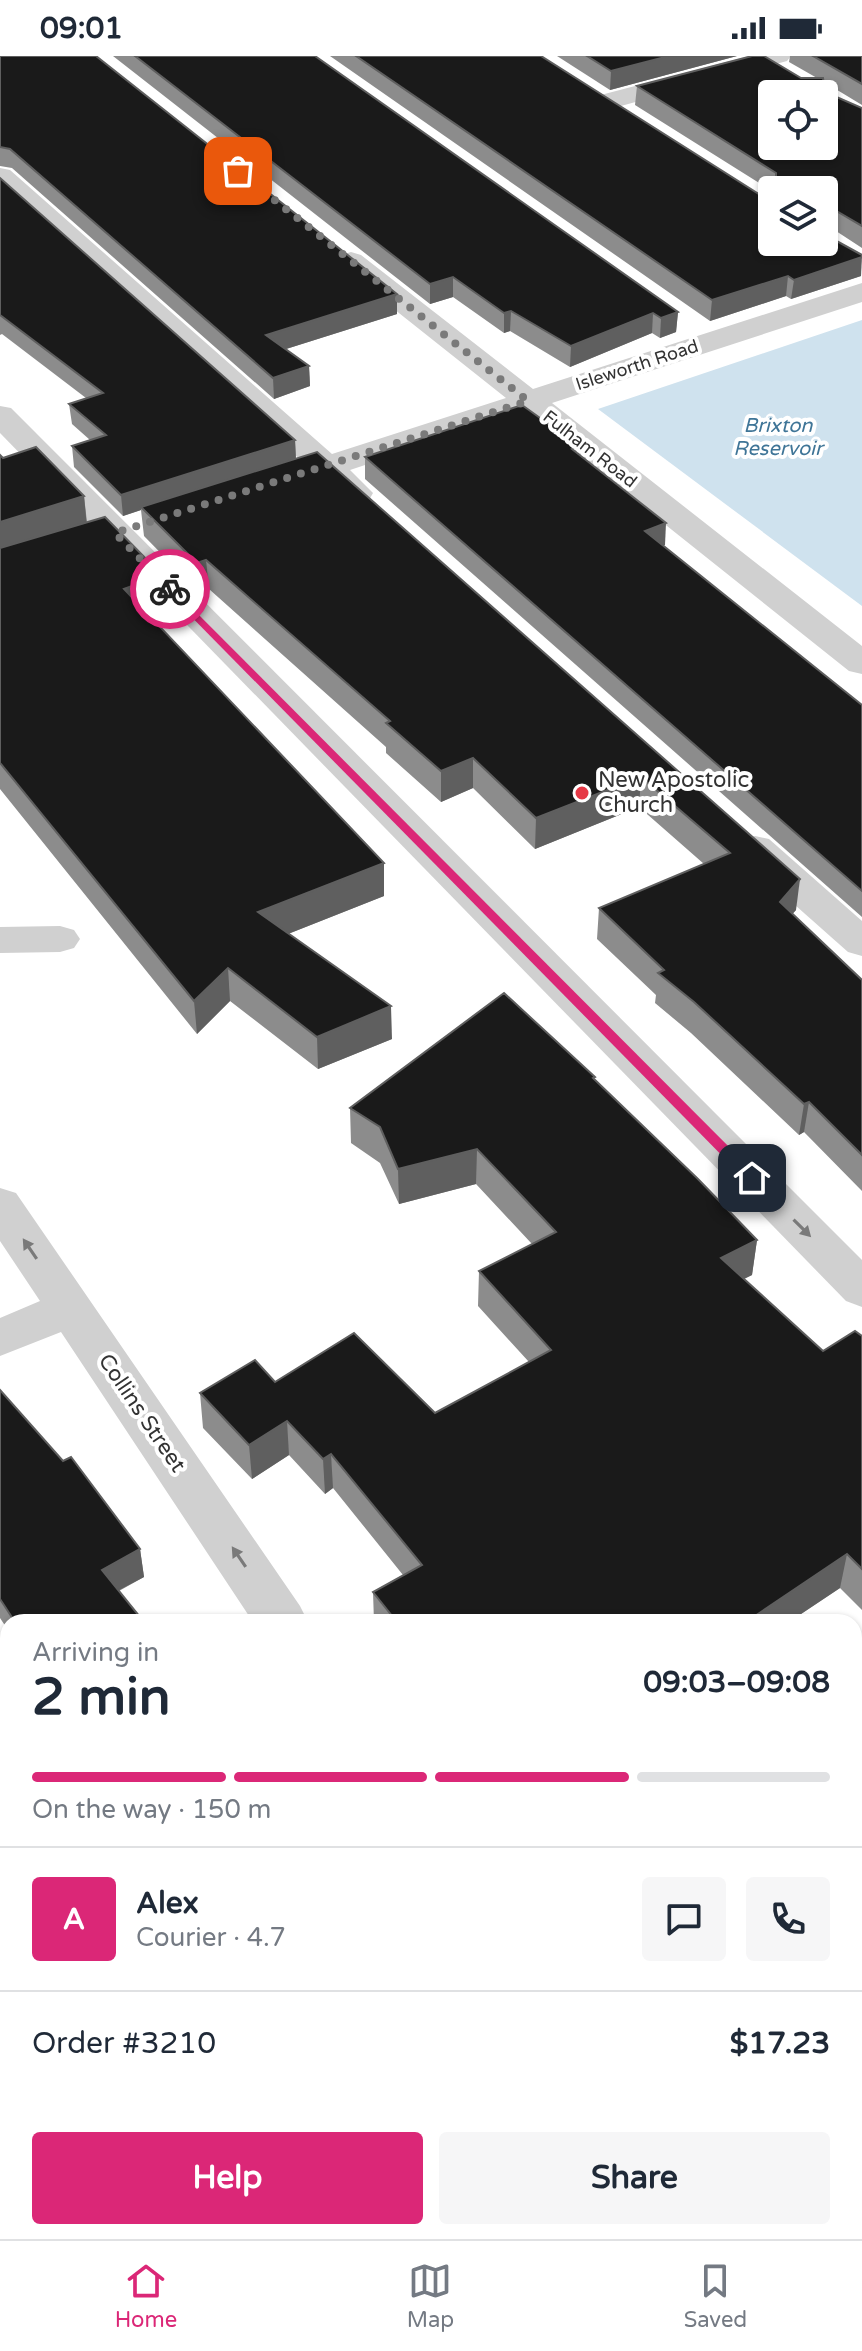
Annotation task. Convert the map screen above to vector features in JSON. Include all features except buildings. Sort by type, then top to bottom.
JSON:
[{"type":"street","points":[[606,102],[770,58],[796,80]]},
{"type":"street","points":[[582,87],[632,118]]},
{"type":"street","points":[[0,176],[386,519]]},
{"type":"street","name":"Fulham Road","points":[[329,243],[862,663]]},
{"type":"street","name":"Isleworth Road","points":[[281,481],[862,292]]},
{"type":"street","points":[[687,321],[713,340]]},
{"type":"street","points":[[0,415],[862,1289]]},
{"type":"street","points":[[731,827],[862,943]]},
{"type":"street","points":[[0,940],[60,939]]},
{"type":"street","name":"Collins Street","points":[[0,1205],[277,1614]]},
{"type":"street","points":[[0,1338],[71,1308]]},
{"type":"water","name":"Brixton Reservoir","points":[[862,320],[862,606],[598,409]]},
{"type":"way so far","points":[[170,589],[115,533],[528,401],[238,171]]},
{"type":"place","name":"New Apostolic Church","points":[[582,793]]},
{"type":"route","points":[[170,589],[752,1178]]}]
